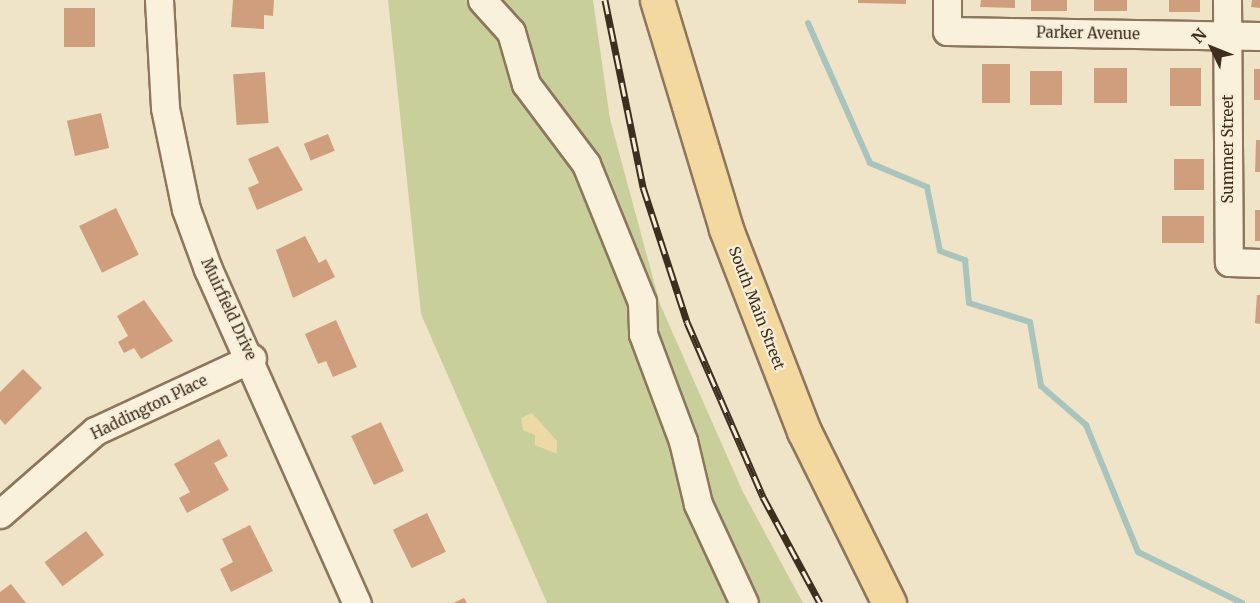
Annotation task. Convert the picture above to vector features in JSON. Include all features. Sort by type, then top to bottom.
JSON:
[{"type":"main road","name":"South Main Street","points":[[657,0],[734,250],[804,431],[889,603]]},
{"type":"street","name":"Muirfield Drive","points":[[159,0],[165,108],[186,209],[208,269],[252,358],[357,603]]},
{"type":"street","points":[[482,0],[511,32],[526,84],[586,164],[642,302],[643,334],[683,441],[698,504],[744,603]]},
{"type":"street","name":"Parker Avenue","points":[[947,0],[947,31],[1260,36]]},
{"type":"street","name":"Summer Street","points":[[1227,0],[1229,262],[1260,263]]},
{"type":"street","name":"Haddington Place","points":[[0,514],[95,431],[252,358]]},
{"type":"green space","points":[[388,0],[593,0],[610,119],[660,304],[743,492],[803,603],[547,603],[421,314]]},
{"type":"sand","points":[[532,413],[557,441],[557,454],[535,445],[535,435],[523,430],[521,418]]},
{"type":"building","points":[[233,0],[274,0],[273,16],[264,15],[264,29],[231,27]]},
{"type":"building","points":[[858,0],[906,0],[906,4],[858,3]]},
{"type":"building","points":[[981,0],[1015,0],[1015,8],[980,7]]},
{"type":"building","points":[[1031,0],[1067,0],[1067,11],[1031,11]]},
{"type":"building","points":[[1094,0],[1127,0],[1127,11],[1094,11]]},
{"type":"building","points":[[1169,0],[1200,0],[1200,12],[1169,12]]},
{"type":"building","points":[[1252,0],[1260,0],[1260,8],[1251,7]]},
{"type":"building","points":[[64,8],[95,8],[95,47],[64,47]]},
{"type":"building","points":[[982,64],[1010,64],[1010,103],[982,103]]},
{"type":"building","points":[[1094,68],[1127,68],[1127,103],[1094,103]]},
{"type":"building","points":[[1170,68],[1201,68],[1201,106],[1170,106]]},
{"type":"building","points":[[1254,69],[1260,69],[1260,100],[1254,100]]},
{"type":"building","points":[[1030,71],[1062,71],[1062,105],[1030,105]]},
{"type":"building","points":[[265,72],[269,123],[237,125],[233,74]]},
{"type":"building","points":[[101,113],[109,148],[75,156],[67,121]]},
{"type":"building","points":[[328,134],[335,151],[311,160],[304,144]]},
{"type":"building","points":[[1256,140],[1260,140],[1260,172],[1255,172]]},
{"type":"building","points":[[278,146],[303,190],[257,210],[248,188],[259,183],[248,159]]},
{"type":"building","points":[[1174,159],[1204,159],[1204,190],[1174,190]]},
{"type":"building","points":[[116,208],[139,255],[102,273],[79,226]]},
{"type":"building","points":[[1255,210],[1260,210],[1260,241],[1255,241]]},
{"type":"building","points":[[1162,216],[1204,216],[1204,243],[1162,243]]},
{"type":"building","points":[[305,236],[319,263],[326,259],[335,277],[293,298],[276,250]]},
{"type":"building","points":[[1257,295],[1260,295],[1260,324],[1255,323]]},
{"type":"building","points":[[144,300],[173,341],[141,359],[134,348],[124,353],[118,342],[128,336],[117,316]]},
{"type":"building","points":[[336,320],[357,367],[333,377],[326,361],[318,364],[305,334]]},
{"type":"building","points":[[23,369],[42,388],[5,425],[0,419],[0,392]]},
{"type":"building","points":[[381,422],[404,471],[374,485],[351,436]]},
{"type":"building","points":[[219,439],[228,456],[214,463],[229,490],[187,513],[179,498],[190,492],[174,464]]},
{"type":"building","points":[[427,513],[446,552],[412,568],[393,530]]},
{"type":"building","points":[[250,525],[273,571],[231,592],[220,569],[233,562],[222,539]]},
{"type":"building","points":[[86,531],[104,555],[63,586],[44,562]]},
{"type":"building","points":[[11,584],[26,603],[0,603],[0,592]]},
{"type":"building","points":[[464,598],[467,603],[453,603]]},
{"type":"waterway","points":[[808,23],[870,163],[927,187],[940,251],[965,260],[969,303],[1030,322],[1041,386],[1086,425],[1138,552],[1242,603]]},
{"type":"railway","points":[[605,0],[643,187],[687,322],[763,497],[820,603]]}]
